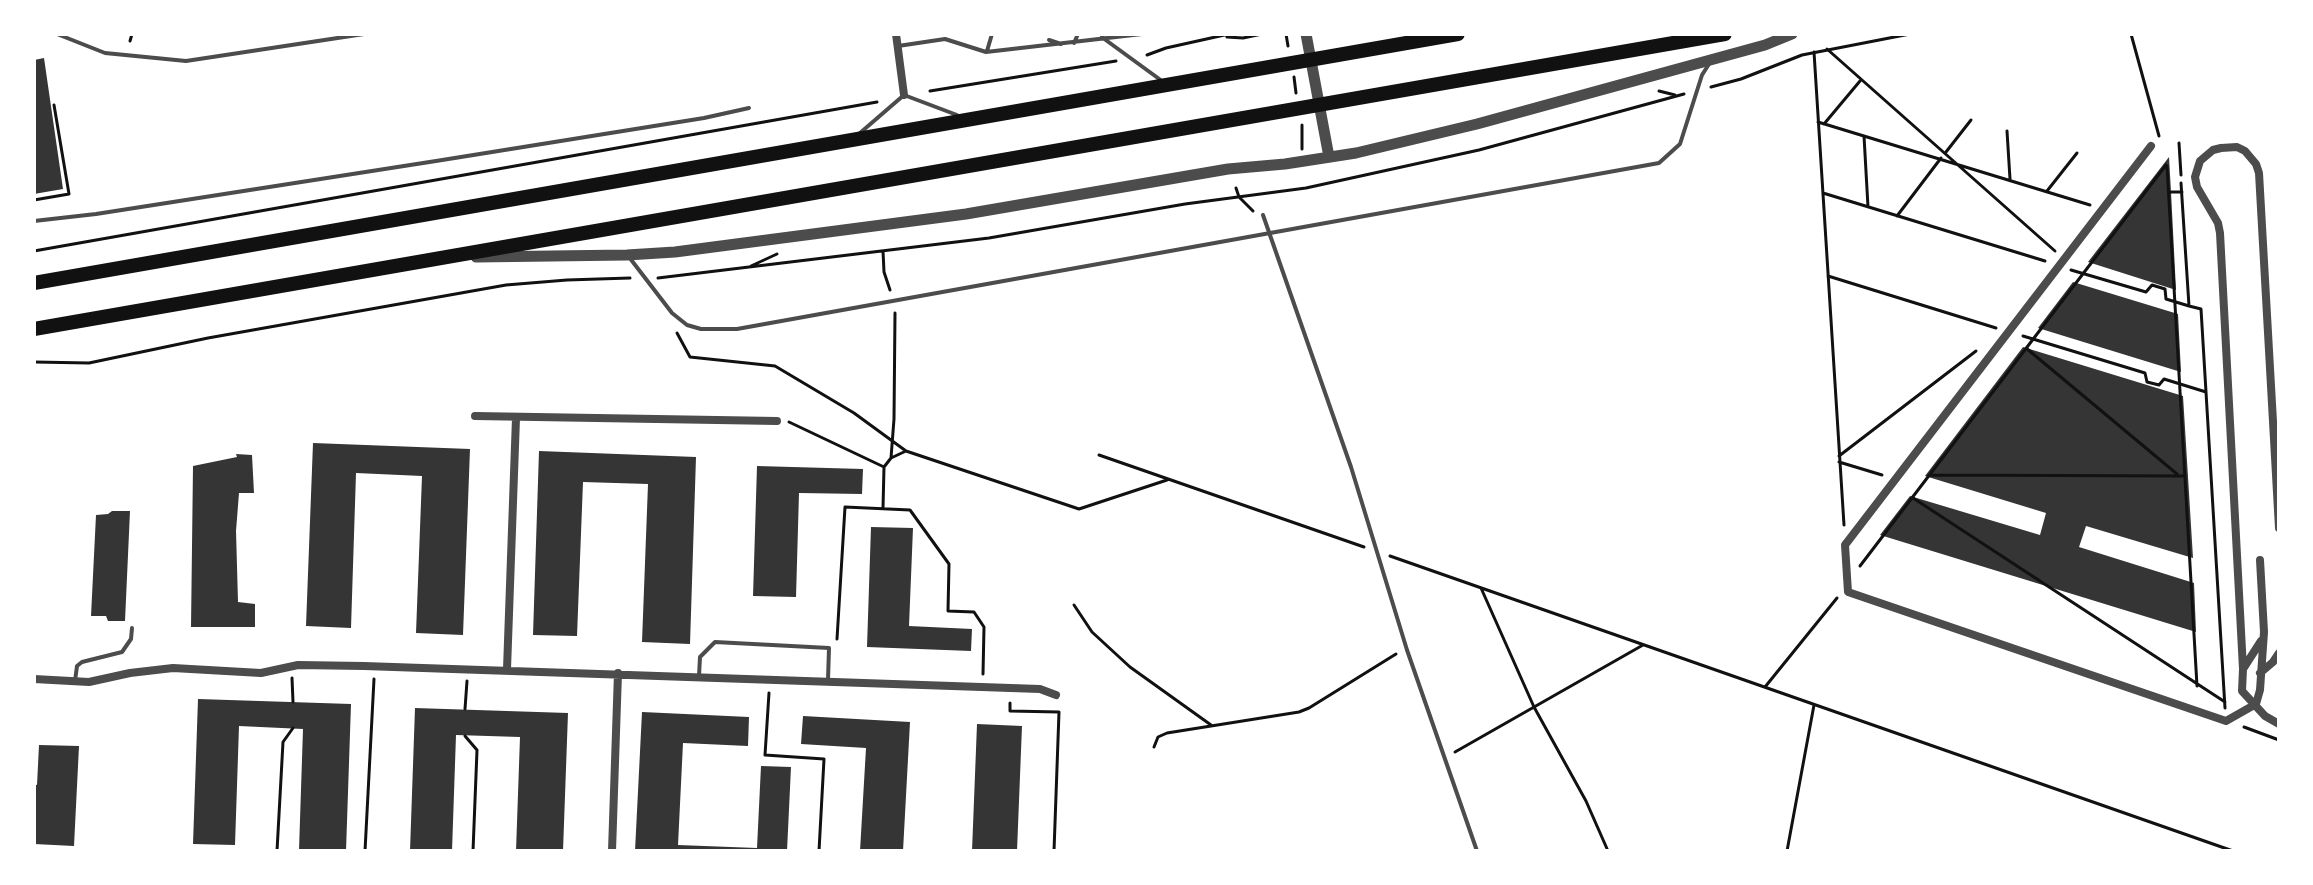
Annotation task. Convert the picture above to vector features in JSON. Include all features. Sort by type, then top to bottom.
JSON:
[{"type":"main road","points":[[34,283],[1458,34]]},
{"type":"main road","points":[[34,329],[1725,34]]},
{"type":"street","points":[[896,34],[904,95]]},
{"type":"street","points":[[1306,34],[1328,151]]},
{"type":"street","points":[[444,257],[675,252],[966,214],[1328,151],[1363,151],[1477,124],[1765,45],[1792,34]]},
{"type":"street","points":[[2151,146],[1845,545],[1848,592],[2226,721],[2256,704],[2260,690],[2264,632],[2260,560]]},
{"type":"street","points":[[2279,528],[2259,173],[2245,151],[2237,147],[2221,148],[2213,150],[2200,161],[2195,177],[2220,233],[2242,691],[2265,716],[2279,724]]},
{"type":"street","points":[[475,416],[777,421]]},
{"type":"street","points":[[507,669],[516,418]]},
{"type":"street","points":[[2243,669],[2264,632]]},
{"type":"street","points":[[2260,673],[2279,653]]},
{"type":"street","points":[[34,679],[89,682],[173,668],[261,673],[291,667],[374,666],[1040,689],[1056,695]]},
{"type":"street","points":[[612,851],[618,673]]},
{"type":"lane","points":[[57,34],[105,53],[186,61],[364,34]]},
{"type":"lane","points":[[986,52],[992,34]]},
{"type":"lane","points":[[1074,43],[1078,34]]},
{"type":"lane","points":[[898,46],[929,37],[986,52],[1074,43],[1102,36],[1142,34]]},
{"type":"lane","points":[[1405,34],[1431,39]]},
{"type":"lane","points":[[1102,36],[1167,84]]},
{"type":"lane","points":[[1049,40],[1063,44]]},
{"type":"lane","points":[[627,255],[672,313],[687,325],[720,330],[1659,163],[1680,144],[1702,75],[1714,59]]},
{"type":"lane","points":[[852,140],[904,95],[969,120]]},
{"type":"lane","points":[[34,221],[493,152],[749,108]]},
{"type":"lane","points":[[1263,215],[1351,467],[1407,650],[1477,851]]},
{"type":"lane","points":[[75,681],[77,666],[82,662],[122,652],[131,639],[132,628]]},
{"type":"lane","points":[[699,676],[700,657],[715,642],[829,648],[828,683]]},
{"type":"path","points":[[130,41],[132,34]]},
{"type":"path","points":[[1223,37],[1229,34]]},
{"type":"path","points":[[1143,56],[1166,48],[1223,37],[1243,38],[1262,34]]},
{"type":"path","points":[[1286,34],[1289,48]]},
{"type":"path","points":[[2131,34],[2158,133]]},
{"type":"path","points":[[1827,49],[1945,153],[2062,263],[2075,271],[2146,292],[2152,285],[2165,289],[2166,299],[2201,309],[2226,721],[2279,740]]},
{"type":"path","points":[[1814,52],[1845,545]]},
{"type":"path","points":[[928,91],[1115,61]]},
{"type":"path","points":[[1293,76],[1298,104]]},
{"type":"path","points":[[1824,124],[1861,79]]},
{"type":"path","points":[[1650,90],[1679,95]]},
{"type":"path","points":[[34,251],[879,102],[883,98]]},
{"type":"path","points":[[34,200],[69,194],[54,105]]},
{"type":"path","points":[[1301,118],[1302,146]]},
{"type":"path","points":[[1897,216],[1971,120]]},
{"type":"path","points":[[1818,122],[2103,209]]},
{"type":"path","points":[[2007,131],[2010,181]]},
{"type":"path","points":[[1864,136],[1868,207]]},
{"type":"path","points":[[2179,143],[2189,306]]},
{"type":"path","points":[[2046,192],[2077,153]]},
{"type":"path","points":[[2027,349],[2166,165],[2197,686]]},
{"type":"path","points":[[1236,188],[1239,197],[1255,213],[1263,215]]},
{"type":"path","points":[[2171,192],[2182,192]]},
{"type":"path","points":[[1823,193],[2062,263],[2075,271]]},
{"type":"path","points":[[883,251],[884,272],[897,322],[891,458]]},
{"type":"path","points":[[746,268],[782,252]]},
{"type":"path","points":[[672,313],[678,336],[690,357],[775,366],[854,413],[906,451],[1079,509],[1169,479]]},
{"type":"path","points":[[1839,456],[1987,342],[2009,332]]},
{"type":"path","points":[[1861,565],[2035,339]]},
{"type":"path","points":[[34,362],[89,363],[191,342]]},
{"type":"path","points":[[2027,349],[2179,476]]},
{"type":"path","points":[[777,421],[789,422],[884,467]]},
{"type":"path","points":[[883,508],[884,467],[891,458],[906,451]]},
{"type":"path","points":[[1099,455],[2233,851]]},
{"type":"path","points":[[1839,462],[1895,479]]},
{"type":"path","points":[[1929,476],[2185,476]]},
{"type":"path","points":[[1913,497],[2225,702]]},
{"type":"path","points":[[829,648],[839,637],[845,507],[910,510],[949,564],[948,611],[974,612],[984,627],[982,688]]},
{"type":"path","points":[[1765,687],[1848,584]]},
{"type":"path","points":[[1481,588],[1534,707],[1586,801],[1608,851]]},
{"type":"path","points":[[1074,605],[1092,632],[1130,667],[1211,725]]},
{"type":"path","points":[[1444,756],[1460,751],[1643,645]]},
{"type":"path","points":[[1154,747],[1158,737],[1167,733],[1309,708],[1391,655]]},
{"type":"path","points":[[365,851],[374,666]]},
{"type":"path","points":[[291,667],[293,702]]},
{"type":"path","points":[[465,709],[468,668]]},
{"type":"path","points":[[770,679],[765,755],[824,759],[819,851]]},
{"type":"path","points":[[1011,689],[1010,711],[1059,712],[1054,851]]},
{"type":"path","points":[[1787,851],[1814,705]]},
{"type":"path","points":[[277,851],[283,742],[293,728]]},
{"type":"path","points":[[465,736],[477,750],[473,851]]},
{"type":"building","points":[[44,58],[63,189],[34,194],[34,60]]},
{"type":"building","points":[[2169,157],[2171,192],[2176,290],[2088,262]]},
{"type":"building","points":[[2073,282],[2178,314],[2181,372],[2038,328]]},
{"type":"building","points":[[2023,347],[2183,396],[2193,558],[2086,526],[2079,547],[2194,583],[2196,632],[1880,535],[1910,496],[2040,535],[2046,513],[1925,476]]},
{"type":"building","points":[[313,443],[470,449],[463,635],[416,633],[422,476],[356,473],[351,628],[306,626]]},
{"type":"building","points":[[539,451],[696,457],[690,644],[642,642],[648,484],[583,482],[577,636],[533,635]]},
{"type":"building","points":[[236,454],[252,455],[254,493],[239,493],[236,531],[238,602],[255,604],[255,627],[191,627],[193,466],[237,457]]},
{"type":"building","points":[[757,466],[863,469],[862,494],[799,493],[796,597],[753,596]]},
{"type":"building","points":[[130,511],[125,621],[108,621],[106,616],[91,616],[96,515]]},
{"type":"building","points":[[871,527],[913,528],[909,626],[972,629],[971,651],[867,647]]},
{"type":"building","points":[[198,699],[351,704],[346,851],[299,850],[303,729],[239,726],[235,845],[193,844]]},
{"type":"building","points":[[415,708],[568,713],[563,851],[516,851],[520,737],[456,735],[452,851],[410,851]]},
{"type":"building","points":[[642,712],[749,717],[748,746],[683,743],[678,845],[757,848],[761,766],[791,767],[787,851],[635,851]]},
{"type":"building","points":[[803,716],[910,722],[903,851],[860,851],[866,748],[801,744]]},
{"type":"building","points":[[977,724],[1022,726],[1017,851],[972,851]]},
{"type":"building","points":[[39,745],[79,746],[74,846],[34,844],[34,784],[37,785]]}]
